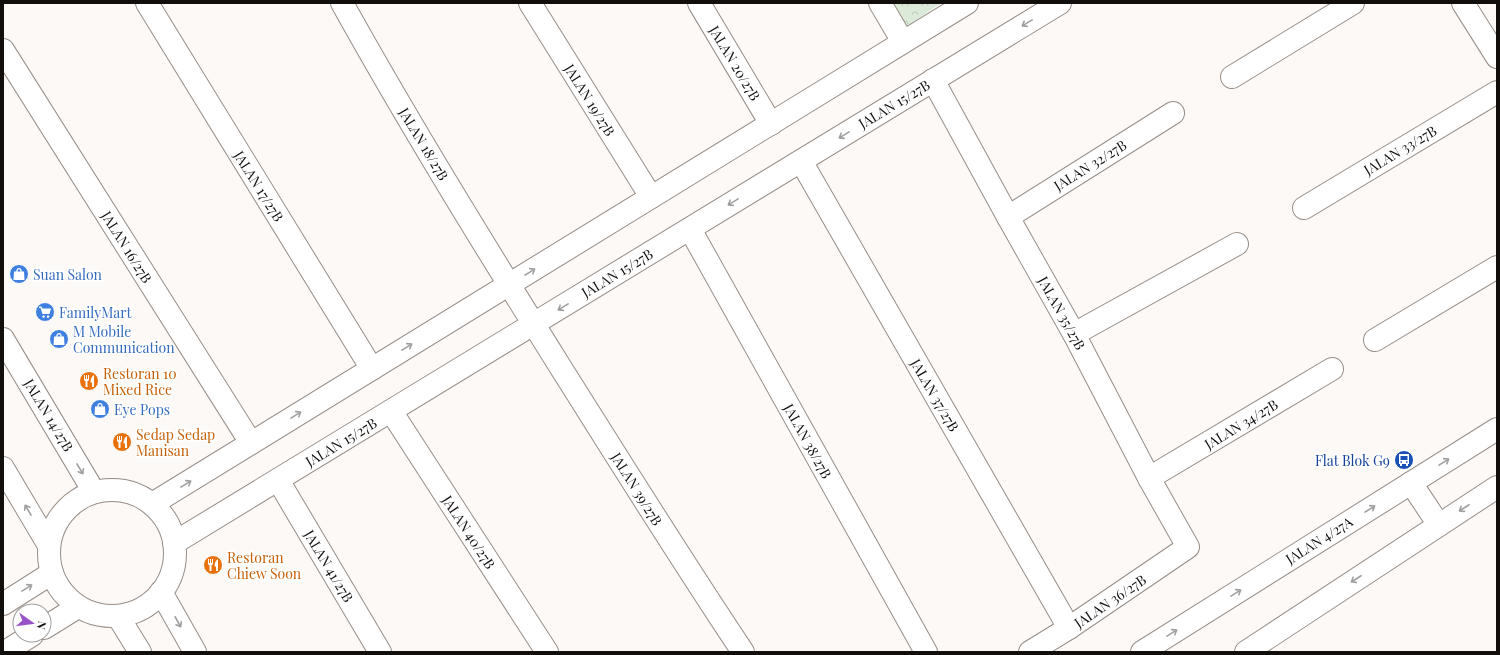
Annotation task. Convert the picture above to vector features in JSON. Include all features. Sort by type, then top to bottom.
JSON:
[{"type":"street","name":"JALAN 17/27B","points":[[147,3],[372,369]]},
{"type":"street","name":"JALAN 18/27B","points":[[342,3],[382,73],[534,324]]},
{"type":"street","name":"JALAN 19/27B","points":[[530,3],[651,197]]},
{"type":"street","name":"JALAN 20/27B","points":[[699,3],[771,124]]},
{"type":"street","points":[[880,3],[903,42]]},
{"type":"street","points":[[152,504],[967,3]]},
{"type":"street","name":"JALAN 15/27B","points":[[174,543],[1060,3]]},
{"type":"street","points":[[1232,77],[1353,3]]},
{"type":"street","points":[[1464,3],[1497,58]]},
{"type":"street","name":"JALAN 16/27B","points":[[3,50],[251,443]]},
{"type":"street","name":"JALAN 35/27B","points":[[933,80],[1074,334],[1149,478],[1188,547]]},
{"type":"street","name":"JALAN 33/27B","points":[[1304,208],[1497,92]]},
{"type":"street","name":"JALAN 32/27B","points":[[1008,217],[1173,113]]},
{"type":"street","name":"JALAN 37/27B","points":[[801,161],[1070,628]]},
{"type":"street","name":"JALAN 38/27B","points":[[690,229],[926,652]]},
{"type":"street","points":[[1074,334],[1237,244]]},
{"type":"street","points":[[1375,340],[1497,267]]},
{"type":"street","name":"JALAN 39/27B","points":[[534,324],[680,558],[743,652]]},
{"type":"street","name":"JALAN 14/27B","points":[[3,339],[94,492]]},
{"type":"street","name":"JALAN 34/27B","points":[[1149,478],[1332,369]]},
{"type":"street","name":"JALAN 40/27B","points":[[391,411],[546,652]]},
{"type":"street","name":"JALAN 4/27A","points":[[1142,652],[1497,429]]},
{"type":"street","points":[[3,468],[48,544],[52,573],[60,590],[78,607],[87,612],[119,618],[135,612],[149,604],[161,592],[170,577],[174,561],[174,543],[170,529],[163,515],[152,504],[135,493],[114,489],[94,492],[77,499],[62,512],[54,526],[48,544]]},
{"type":"street","name":"JALAN 41/27B","points":[[278,480],[380,652]]},
{"type":"street","points":[[1411,483],[1439,525]]},
{"type":"street","points":[[1246,652],[1497,487]]},
{"type":"street","name":"JALAN 36/27B","points":[[1030,652],[1070,628],[1188,547]]},
{"type":"street","points":[[3,604],[52,573]]},
{"type":"street","points":[[161,592],[195,652]]},
{"type":"street","points":[[52,623],[78,607]]},
{"type":"street","points":[[119,618],[140,652]]},
{"type":"street","points":[[4,652],[19,643]]},
{"type":"green space","points":[[889,3],[941,3],[904,29]]},
{"type":"place","name":"Suan Salon","points":[[19,274]]},
{"type":"place","name":"FamilyMart","points":[[45,312]]},
{"type":"place","name":"M Mobile Communication","points":[[59,339]]},
{"type":"place","name":"Restoran 10 Mixed Rice","points":[[89,381]]},
{"type":"place","name":"Eye Pops","points":[[100,409]]},
{"type":"place","name":"Sedap Sedap Manisan","points":[[122,442]]},
{"type":"place","name":"Flat Blok G9","points":[[1404,460]]},
{"type":"place","name":"Restoran Chiew Soon","points":[[213,565]]}]
